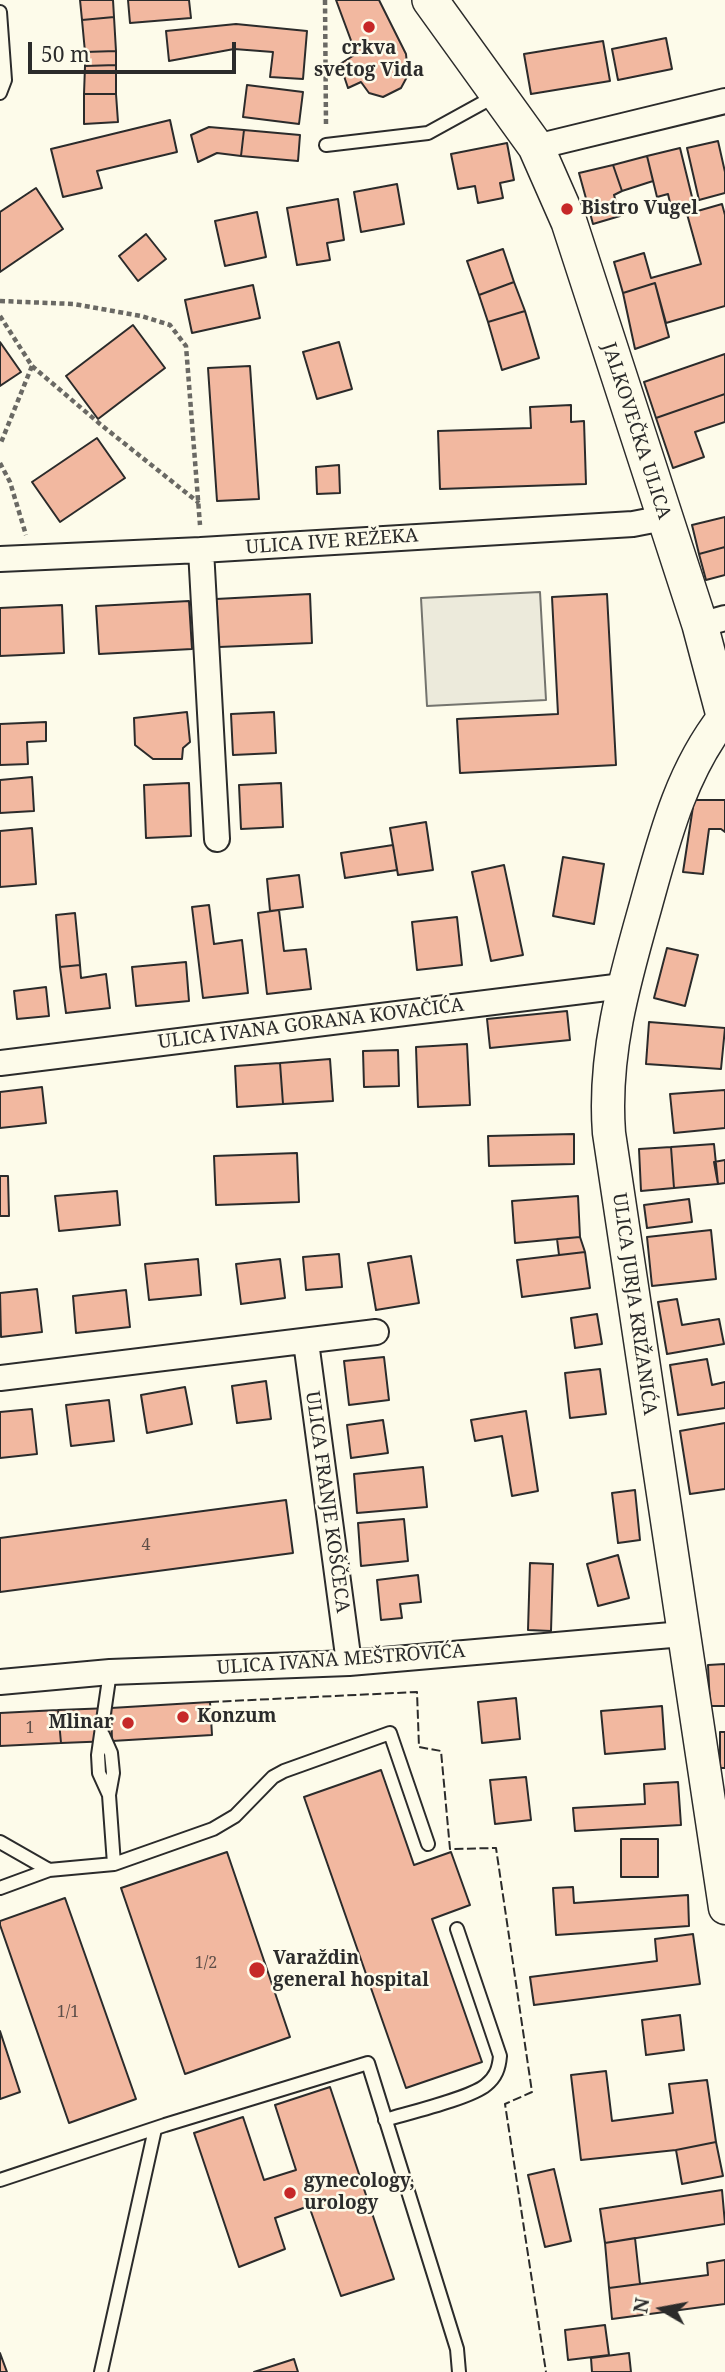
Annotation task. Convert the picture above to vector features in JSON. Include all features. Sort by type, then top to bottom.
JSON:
[{"type":"main road","name":"JALKOVEČKA ULICA","points":[[430,0],[536,147],[569,222],[664,518],[713,621],[725,718]]},
{"type":"street","points":[[536,147],[725,101]]},
{"type":"street","name":"ULICA IVE REŽEKA","points":[[0,559],[201,551],[633,524],[664,518]]},
{"type":"street","points":[[201,551],[217,839]]},
{"type":"street","name":"ULICA JURJA KRIŽANIĆA","points":[[725,718],[693,763],[676,802],[623,986],[609,1068],[607,1107],[725,1908]]},
{"type":"street","name":"ULICA IVANA GORANA KOVAČIĆA","points":[[0,1062],[623,986]]},
{"type":"street","points":[[0,1378],[376,1332]]},
{"type":"street","name":"ULICA FRANJE KOŠČECA","points":[[306,1342],[349,1663]]},
{"type":"street","name":"ULICA IVANA MEŠTROVIĆA","points":[[0,1682],[110,1672],[349,1663],[683,1634]]},
{"type":"lane","points":[[0,12],[5,80],[0,93]]},
{"type":"lane","points":[[326,145],[428,133],[498,95]]},
{"type":"lane","points":[[110,1672],[103,1735],[111,1753],[113,1773],[109,1795],[114,1864]]},
{"type":"lane","points":[[0,1888],[49,1870],[114,1864],[226,1822],[273,1777],[284,1771],[390,1733],[428,1844]]},
{"type":"lane","points":[[0,1842],[49,1870]]},
{"type":"lane","points":[[386,2120],[477,2091],[494,2077],[499,2067],[500,2056],[457,1929]]},
{"type":"lane","points":[[0,2180],[368,2063],[457,2349],[459,2372]]},
{"type":"lane","points":[[101,2372],[155,2129]]},
{"type":"path","points":[[325,0],[326,145]]},
{"type":"path","points":[[0,301],[74,304],[141,316],[170,325],[186,346],[200,503],[201,551]]},
{"type":"path","points":[[0,316],[32,366],[200,503]]},
{"type":"path","points":[[0,444],[32,366]]},
{"type":"path","points":[[0,463],[10,482],[33,557]]},
{"type":"shaded area","points":[[540,592],[546,700],[427,706],[421,598]]},
{"type":"building","points":[[80,0],[113,0],[114,17],[82,20]]},
{"type":"building","points":[[128,0],[189,0],[191,18],[130,23]]},
{"type":"building","name":"crkva svetog Vida","points":[[336,0],[379,0],[406,54],[408,75],[401,88],[383,97],[369,93],[361,82],[348,88],[340,64],[356,54]]},
{"type":"building","points":[[114,17],[116,51],[85,52],[82,20]]},
{"type":"building","points":[[236,24],[307,31],[303,79],[270,77],[273,52],[234,49],[169,61],[166,31]]},
{"type":"building","points":[[666,38],[672,69],[618,80],[612,49]]},
{"type":"building","points":[[603,41],[610,81],[531,94],[524,54]]},
{"type":"building","points":[[116,51],[116,65],[85,66],[85,52]]},
{"type":"building","points":[[116,65],[116,94],[84,94],[85,66]]},
{"type":"building","points":[[247,85],[303,92],[299,124],[243,117]]},
{"type":"building","points":[[84,94],[116,94],[118,122],[84,124]]},
{"type":"building","points":[[170,120],[177,152],[97,171],[102,188],[63,197],[51,149]]},
{"type":"building","points":[[209,127],[244,130],[241,156],[217,153],[198,162],[191,135]]},
{"type":"building","points":[[244,130],[300,135],[298,161],[241,156]]},
{"type":"building","points":[[718,141],[725,172],[725,193],[699,200],[687,148]]},
{"type":"building","points":[[507,143],[514,180],[500,183],[503,198],[478,203],[475,186],[458,189],[451,154]]},
{"type":"building","points":[[680,148],[693,201],[671,207],[668,194],[657,197],[647,156]]},
{"type":"building","points":[[647,156],[653,181],[622,191],[613,165]]},
{"type":"building","points":[[613,165],[622,191],[614,195],[620,216],[593,224],[579,173]]},
{"type":"building","points":[[397,184],[404,224],[361,232],[354,192]]},
{"type":"building","points":[[36,188],[63,229],[0,272],[0,212]]},
{"type":"building","points":[[338,199],[344,240],[327,243],[330,260],[297,265],[287,208]]},
{"type":"building","points":[[722,204],[725,215],[725,306],[666,323],[655,283],[623,293],[614,262],[644,253],[651,278],[701,264],[687,214]]},
{"type":"building","points":[[257,212],[266,257],[225,266],[215,221]]},
{"type":"building","points":[[146,234],[166,259],[138,281],[119,256]]},
{"type":"building","points":[[503,249],[514,282],[479,295],[467,261]]},
{"type":"building","points":[[514,282],[525,311],[488,322],[479,295]]},
{"type":"building","points":[[655,283],[669,337],[635,349],[623,293]]},
{"type":"building","points":[[253,285],[260,318],[192,333],[185,300]]},
{"type":"building","points":[[525,311],[539,358],[502,370],[488,322]]},
{"type":"building","points":[[133,325],[165,368],[98,419],[66,376]]},
{"type":"building","points":[[0,342],[21,372],[0,386]]},
{"type":"building","points":[[339,342],[352,389],[317,399],[303,352]]},
{"type":"building","points":[[725,354],[725,394],[656,418],[644,382]]},
{"type":"building","points":[[250,366],[259,499],[217,501],[208,368]]},
{"type":"building","points":[[725,394],[725,422],[695,432],[704,457],[673,468],[656,418]]},
{"type":"building","points":[[571,405],[571,422],[584,421],[586,484],[440,489],[438,431],[531,428],[530,407]]},
{"type":"building","points":[[97,438],[125,478],[60,522],[32,482]]},
{"type":"building","points":[[339,465],[340,493],[317,494],[316,467]]},
{"type":"building","points":[[725,517],[725,547],[699,554],[692,525]]},
{"type":"building","points":[[725,547],[725,575],[706,580],[699,554]]},
{"type":"building","points":[[310,594],[312,643],[219,647],[216,599]]},
{"type":"building","points":[[607,594],[616,765],[460,773],[457,719],[558,714],[552,597]]},
{"type":"building","points":[[189,601],[192,649],[99,654],[96,606]]},
{"type":"building","points":[[62,605],[64,653],[0,656],[0,608]]},
{"type":"building","points":[[187,712],[190,742],[183,748],[182,759],[153,759],[135,745],[134,718]]},
{"type":"building","points":[[274,712],[276,753],[233,755],[231,714]]},
{"type":"building","points":[[46,722],[46,741],[27,742],[28,764],[0,765],[0,724]]},
{"type":"building","points":[[32,777],[34,811],[0,813],[0,780]]},
{"type":"building","points":[[189,783],[191,836],[146,838],[144,785]]},
{"type":"building","points":[[281,783],[283,827],[241,829],[239,785]]},
{"type":"building","points":[[694,800],[725,800],[725,832],[721,829],[709,829],[703,874],[683,872]]},
{"type":"building","points":[[426,822],[433,870],[398,875],[390,828]]},
{"type":"building","points":[[32,828],[36,884],[0,887],[0,831]]},
{"type":"building","points":[[393,845],[397,870],[345,878],[341,853]]},
{"type":"building","points":[[563,857],[604,864],[594,924],[553,916]]},
{"type":"building","points":[[504,865],[523,955],[491,961],[472,872]]},
{"type":"building","points":[[299,875],[303,907],[270,911],[267,879]]},
{"type":"building","points":[[209,905],[214,944],[242,940],[248,993],[203,998],[192,907]]},
{"type":"building","points":[[279,910],[284,951],[306,949],[311,989],[267,994],[258,913]]},
{"type":"building","points":[[75,913],[80,965],[60,967],[56,915]]},
{"type":"building","points":[[457,917],[462,965],[417,970],[412,922]]},
{"type":"building","points":[[667,948],[698,955],[685,1006],[654,998]]},
{"type":"building","points":[[186,962],[189,1001],[136,1006],[132,967]]},
{"type":"building","points":[[80,965],[81,978],[106,974],[110,1008],[66,1013],[60,967]]},
{"type":"building","points":[[46,987],[49,1016],[17,1019],[14,991]]},
{"type":"building","points":[[567,1011],[570,1040],[490,1048],[487,1019]]},
{"type":"building","points":[[649,1022],[725,1028],[721,1069],[646,1064]]},
{"type":"building","points":[[467,1044],[470,1105],[418,1107],[416,1047]]},
{"type":"building","points":[[398,1050],[399,1086],[364,1087],[363,1051]]},
{"type":"building","points":[[330,1059],[333,1101],[283,1104],[280,1063]]},
{"type":"building","points":[[280,1063],[283,1104],[237,1107],[235,1066]]},
{"type":"building","points":[[42,1087],[46,1123],[0,1128],[0,1092]]},
{"type":"building","points":[[725,1090],[725,1128],[674,1133],[670,1094]]},
{"type":"building","points":[[574,1134],[574,1164],[489,1166],[488,1136]]},
{"type":"building","points":[[714,1144],[718,1184],[674,1188],[671,1147]]},
{"type":"building","points":[[671,1147],[674,1188],[641,1191],[639,1149]]},
{"type":"building","points":[[297,1153],[299,1202],[216,1205],[214,1156]]},
{"type":"building","points":[[725,1160],[725,1183],[718,1184],[714,1162]]},
{"type":"building","points":[[0,1176],[8,1176],[9,1216],[0,1216]]},
{"type":"building","points":[[117,1191],[120,1225],[59,1231],[55,1196]]},
{"type":"building","points":[[578,1196],[580,1237],[515,1243],[512,1201]]},
{"type":"building","points":[[689,1199],[692,1222],[647,1228],[644,1205]]},
{"type":"building","points":[[711,1230],[716,1279],[652,1286],[647,1237]]},
{"type":"building","points":[[580,1237],[585,1252],[559,1255],[557,1239]]},
{"type":"building","points":[[585,1252],[590,1288],[522,1297],[517,1260]]},
{"type":"building","points":[[339,1254],[342,1287],[306,1290],[303,1257]]},
{"type":"building","points":[[411,1256],[419,1303],[376,1310],[368,1263]]},
{"type":"building","points":[[198,1259],[201,1295],[149,1300],[145,1264]]},
{"type":"building","points":[[280,1259],[285,1298],[241,1304],[236,1264]]},
{"type":"building","points":[[37,1289],[42,1332],[1,1337],[0,1293]]},
{"type":"building","points":[[126,1290],[130,1327],[76,1333],[73,1296]]},
{"type":"building","points":[[677,1299],[682,1325],[719,1319],[724,1344],[667,1354],[658,1302]]},
{"type":"building","points":[[597,1314],[602,1344],[575,1348],[571,1318]]},
{"type":"building","points":[[384,1357],[389,1400],[349,1405],[344,1361]]},
{"type":"building","points":[[707,1359],[712,1385],[725,1382],[725,1408],[678,1415],[670,1365]]},
{"type":"building","points":[[600,1369],[606,1414],[570,1418],[565,1373]]},
{"type":"building","points":[[266,1381],[271,1419],[237,1423],[232,1386]]},
{"type":"building","points":[[185,1387],[192,1424],[147,1433],[141,1395]]},
{"type":"building","points":[[109,1400],[114,1441],[71,1446],[66,1405]]},
{"type":"building","points":[[32,1409],[37,1454],[0,1458],[0,1412]]},
{"type":"building","points":[[526,1411],[538,1491],[512,1496],[502,1436],[475,1441],[471,1420]]},
{"type":"building","points":[[383,1420],[388,1453],[351,1458],[347,1425]]},
{"type":"building","points":[[725,1423],[725,1489],[690,1494],[680,1431]]},
{"type":"building","points":[[423,1467],[427,1507],[357,1513],[354,1474]]},
{"type":"building","points":[[635,1490],[640,1540],[618,1543],[612,1493]]},
{"type":"building","points":[[286,1500],[293,1553],[0,1592],[0,1538]]},
{"type":"building","points":[[404,1519],[408,1561],[361,1566],[358,1523]]},
{"type":"building","points":[[618,1555],[629,1598],[598,1606],[587,1564]]},
{"type":"building","points":[[530,1563],[553,1564],[551,1631],[528,1630]]},
{"type":"building","points":[[418,1575],[421,1602],[400,1604],[402,1618],[381,1620],[377,1580]]},
{"type":"building","points":[[725,1664],[725,1706],[710,1706],[708,1665]]},
{"type":"building","points":[[516,1698],[520,1739],[482,1743],[478,1702]]},
{"type":"building","points":[[210,1702],[212,1735],[112,1741],[111,1708]]},
{"type":"building","points":[[662,1706],[665,1749],[605,1754],[601,1711]]},
{"type":"building","points":[[111,1708],[112,1741],[61,1743],[58,1710]]},
{"type":"building","points":[[58,1710],[61,1743],[0,1746],[0,1713]]},
{"type":"building","points":[[720,1732],[725,1732],[725,1768],[720,1768]]},
{"type":"building","points":[[381,1770],[414,1865],[451,1852],[470,1905],[432,1919],[482,2062],[406,2088],[304,1797]]},
{"type":"building","points":[[526,1777],[531,1820],[495,1824],[490,1780]]},
{"type":"building","points":[[678,1782],[681,1825],[575,1831],[573,1808],[645,1804],[644,1784]]},
{"type":"building","points":[[621,1839],[658,1839],[658,1877],[621,1877]]},
{"type":"building","points":[[227,1852],[290,2037],[185,2074],[121,1888]]},
{"type":"building","points":[[573,1887],[574,1903],[688,1895],[689,1926],[556,1935],[553,1888]]},
{"type":"building","points":[[65,1898],[136,2099],[69,2123],[0,1925],[0,1921]]},
{"type":"building","points":[[693,1934],[700,1984],[534,2005],[530,1977],[657,1961],[655,1939]]},
{"type":"building","points":[[680,2015],[684,2050],[646,2055],[642,2020]]},
{"type":"building","points":[[0,2031],[20,2092],[0,2099]]},
{"type":"building","points":[[606,2071],[612,2121],[673,2113],[669,2084],[707,2080],[716,2142],[676,2150],[581,2160],[571,2075]]},
{"type":"building","name":"gynecology, urology","points":[[330,2087],[394,2279],[341,2296],[309,2206],[275,2218],[285,2249],[239,2267],[194,2133],[243,2117],[264,2180],[296,2170],[275,2105]]},
{"type":"building","points":[[716,2142],[723,2176],[682,2184],[676,2150]]},
{"type":"building","points":[[554,2169],[571,2241],[545,2247],[528,2175]]},
{"type":"building","points":[[722,2190],[725,2224],[605,2243],[600,2209]]},
{"type":"building","points":[[635,2238],[640,2284],[609,2288],[605,2243]]},
{"type":"building","points":[[725,2260],[725,2304],[612,2319],[609,2288],[708,2275],[707,2263]]},
{"type":"building","points":[[605,2325],[609,2355],[568,2360],[565,2330]]},
{"type":"building","points":[[0,2353],[7,2372],[0,2372]]},
{"type":"building","points":[[629,2353],[631,2372],[592,2372],[591,2358]]},
{"type":"building","points":[[294,2359],[298,2372],[254,2372]]},
{"type":"fence","points":[[210,1702],[417,1692],[419,1747],[441,1751],[450,1849],[496,1848],[532,2092],[505,2104],[546,2372]]},
{"type":"place","name":"crkva svetog Vida","points":[[369,27]]},
{"type":"place","name":"Bistro Vugel","points":[[567,209]]},
{"type":"place","name":"Konzum","points":[[183,1717]]},
{"type":"place","name":"Mlinar","points":[[128,1723]]},
{"type":"place","name":"Varaždin general hospital","points":[[257,1970]]},
{"type":"place","name":"gynecology, urology","points":[[290,2193]]}]
